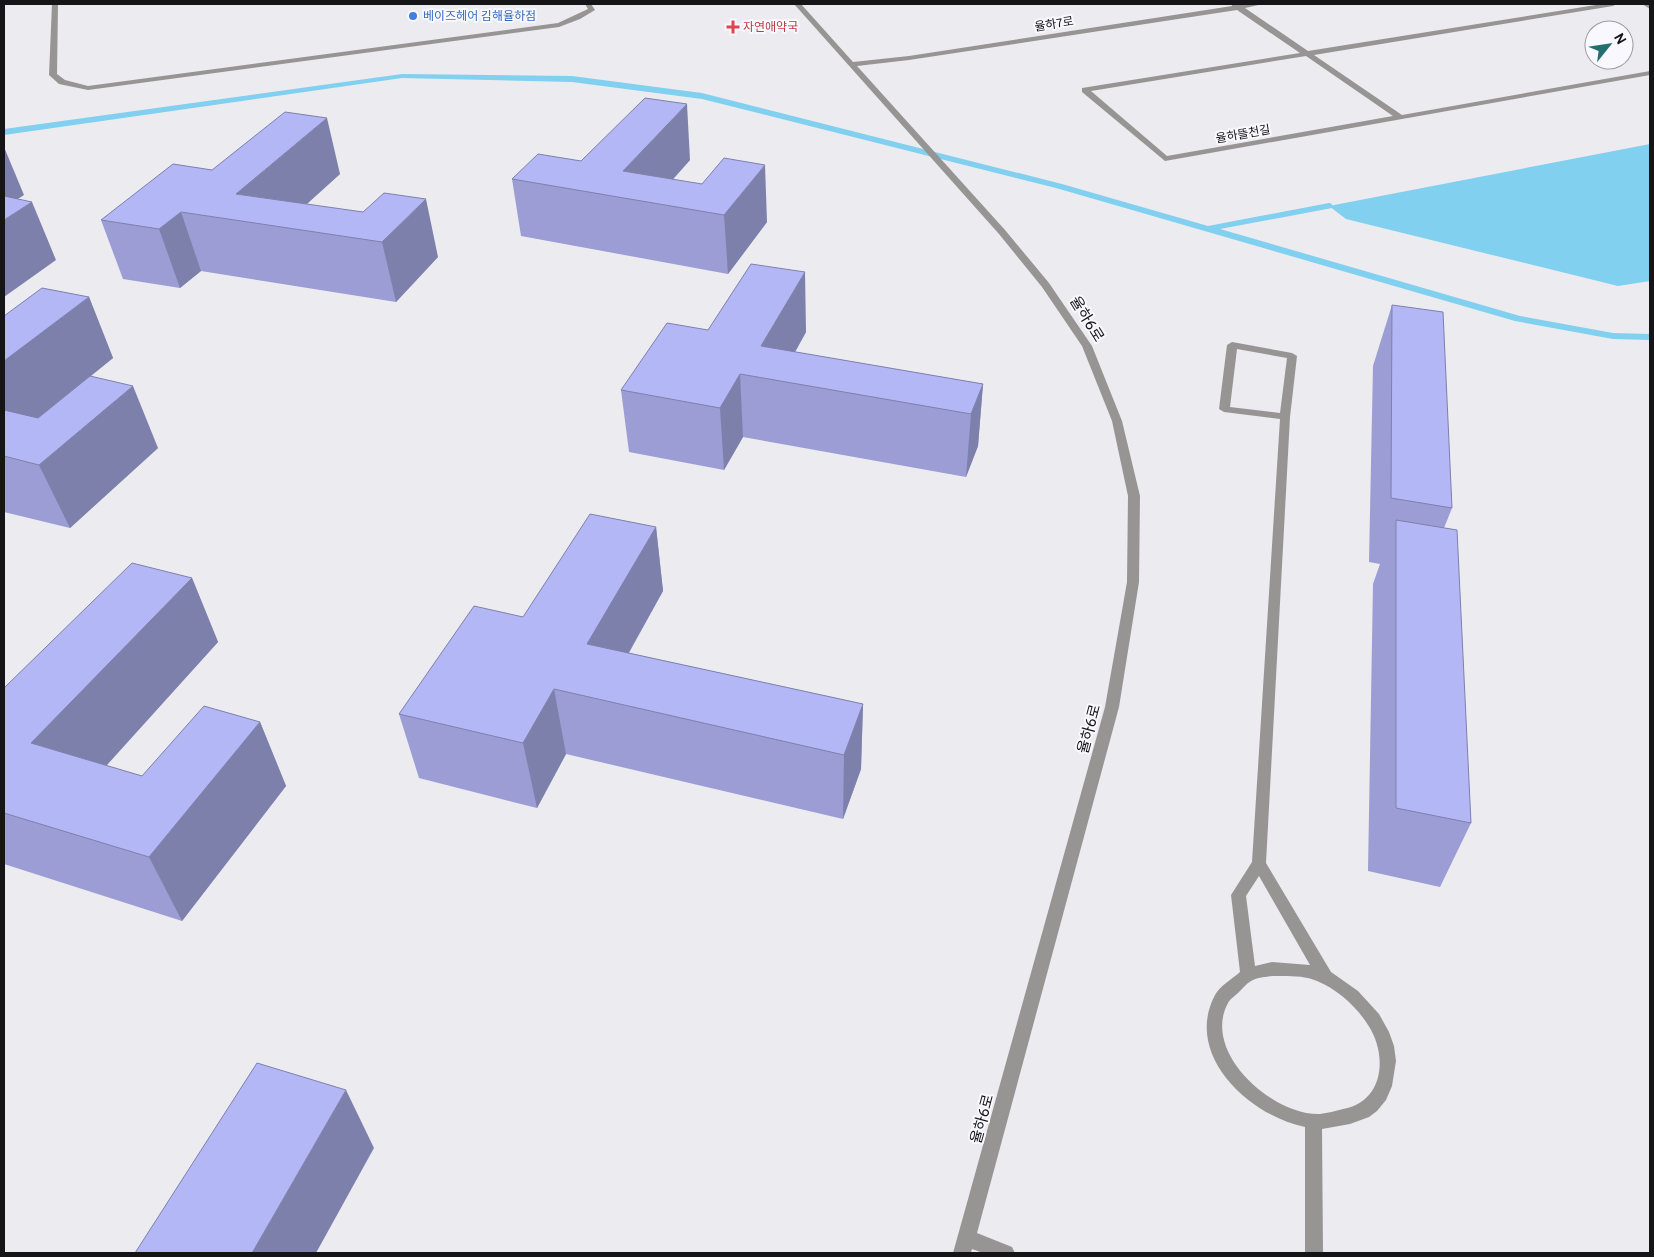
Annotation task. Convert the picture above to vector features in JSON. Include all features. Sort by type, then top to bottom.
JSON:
[{"type":"street","points":[[55,4],[53,75],[62,82],[88,88],[559,25],[592,10],[588,4]]},
{"type":"street","points":[[797,4],[852,64]]},
{"type":"street","name":"율하7로","points":[[852,64],[909,58],[1236,5],[1260,4]]},
{"type":"street","name":"율하뜰천길","points":[[1612,4],[1085,90],[1165,159],[1650,74]]},
{"type":"street","points":[[1645,4],[1650,6]]},
{"type":"street","points":[[1236,5],[1400,117]]},
{"type":"street","name":"율하6로","points":[[852,64],[1002,232],[1046,286],[1087,346],[1117,421],[1134,496],[1133,582],[1112,707],[964,1246]]},
{"type":"street","points":[[1248,975],[1238,895],[1258,864],[1285,417],[1292,356],[1232,346],[1224,408],[1285,417]]},
{"type":"street","points":[[1258,864],[1325,977]]},
{"type":"street","points":[[1272,969],[1298,970],[1325,977],[1351,993],[1372,1015],[1386,1040],[1389,1066],[1384,1090],[1367,1109],[1342,1120],[1313,1121],[1282,1114],[1254,1098],[1233,1077],[1219,1052],[1214,1028],[1218,1006],[1230,988],[1248,975],[1272,969]]},
{"type":"street","points":[[1313,1121],[1314,1253]]},
{"type":"street","points":[[964,1246],[1006,1253]]},
{"type":"water","points":[[1650,144],[1650,281],[1618,286],[1346,219],[1329,206]]},
{"type":"building","points":[[645,98],[687,104],[623,171],[702,184],[724,158],[765,165],[724,215],[512,179],[538,154],[581,161]]},
{"type":"building","points":[[285,112],[327,118],[236,194],[363,212],[384,193],[426,199],[382,242],[181,212],[159,229],[101,220],[173,164],[212,170]]},
{"type":"building","points":[[4,196],[32,202],[4,220]]},
{"type":"building","points":[[751,264],[805,272],[761,346],[983,384],[971,414],[740,374],[720,408],[621,390],[667,323],[708,330]]},
{"type":"building","points":[[42,288],[89,297],[4,361],[4,316]]},
{"type":"building","points":[[1392,305],[1443,312],[1452,508],[1391,498]]},
{"type":"building","points":[[90,376],[133,386],[39,465],[4,456],[4,410],[38,418]]},
{"type":"building","points":[[590,514],[656,527],[587,644],[863,704],[844,755],[554,689],[523,743],[399,714],[474,606],[523,617]]},
{"type":"building","points":[[1396,520],[1457,530],[1471,823],[1396,808]]},
{"type":"building","points":[[132,563],[192,578],[31,743],[142,776],[204,706],[260,722],[149,857],[4,813],[4,688]]},
{"type":"building","points":[[257,1063],[346,1090],[252,1253],[135,1253]]},
{"type":"waterway","points":[[4,132],[402,76],[572,79],[702,96],[1059,186],[1519,319],[1613,336],[1650,337]]},
{"type":"waterway","points":[[1212,228],[1329,206]]},
{"type":"place","name":"베이즈헤어 김해율하점","points":[[413,16]]},
{"type":"place","name":"자연애약국","points":[[733,27]]}]
